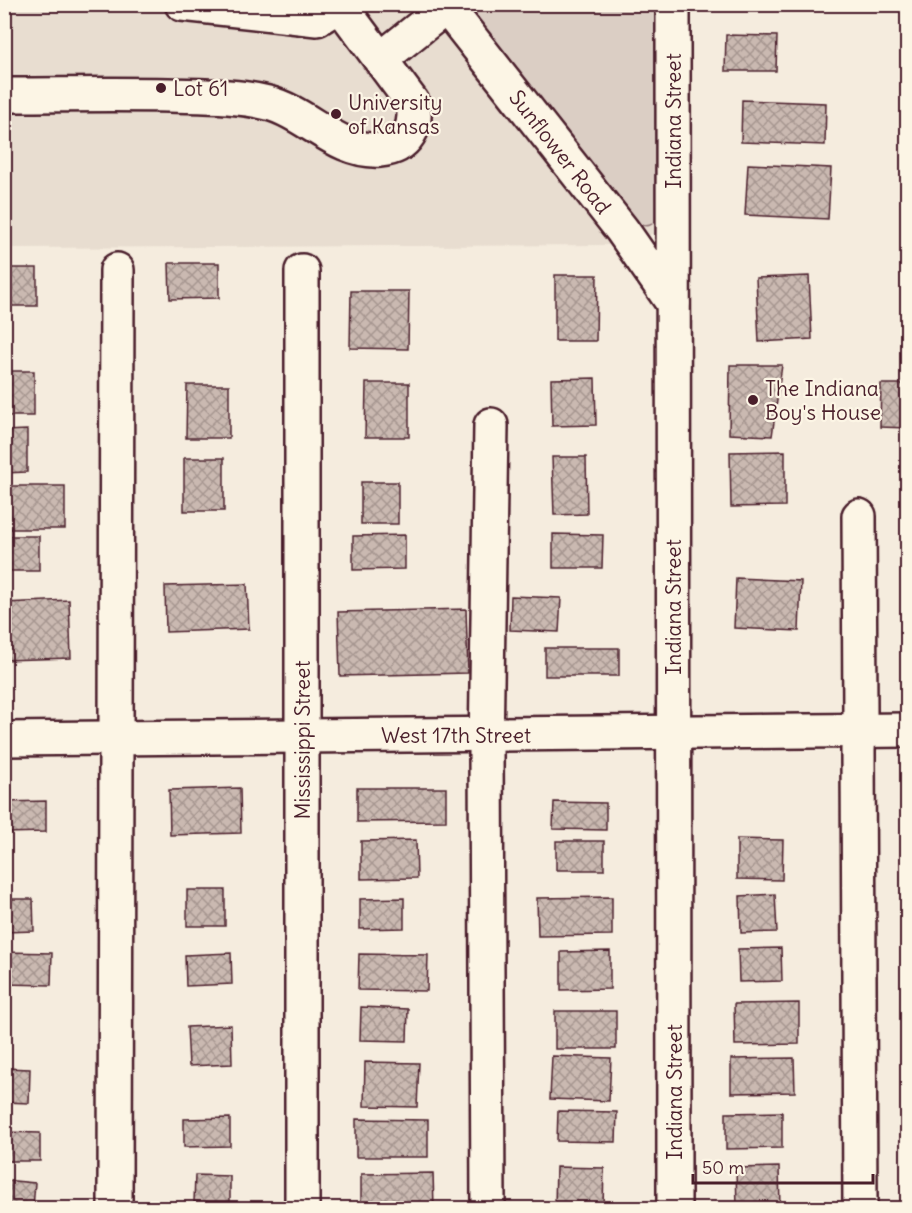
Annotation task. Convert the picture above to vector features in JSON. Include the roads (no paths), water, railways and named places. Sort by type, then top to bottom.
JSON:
[{"type":"street","points":[[4,95],[147,94],[240,99],[268,103],[290,111],[341,141],[357,147],[382,150],[408,137],[415,121],[412,102],[340,5],[317,19],[182,4]]},
{"type":"street","name":"Indiana Street","points":[[673,4],[674,1209]]},
{"type":"street","points":[[381,59],[445,6]]},
{"type":"street","name":"Sunflower Road","points":[[445,6],[622,230],[673,303]]},
{"type":"street","points":[[115,1209],[117,270]]},
{"type":"street","name":"Mississippi Street","points":[[302,271],[302,1209]]},
{"type":"street","points":[[488,1209],[487,734],[491,425]]},
{"type":"street","points":[[859,516],[860,1209]]},
{"type":"street","name":"West 17th Street","points":[[4,739],[908,730]]},
{"type":"place","name":"Lot 61","points":[[161,88]]},
{"type":"place","name":"University of Kansas","points":[[336,114]]},
{"type":"place","name":"The Indiana Boy's House","points":[[753,400]]}]
